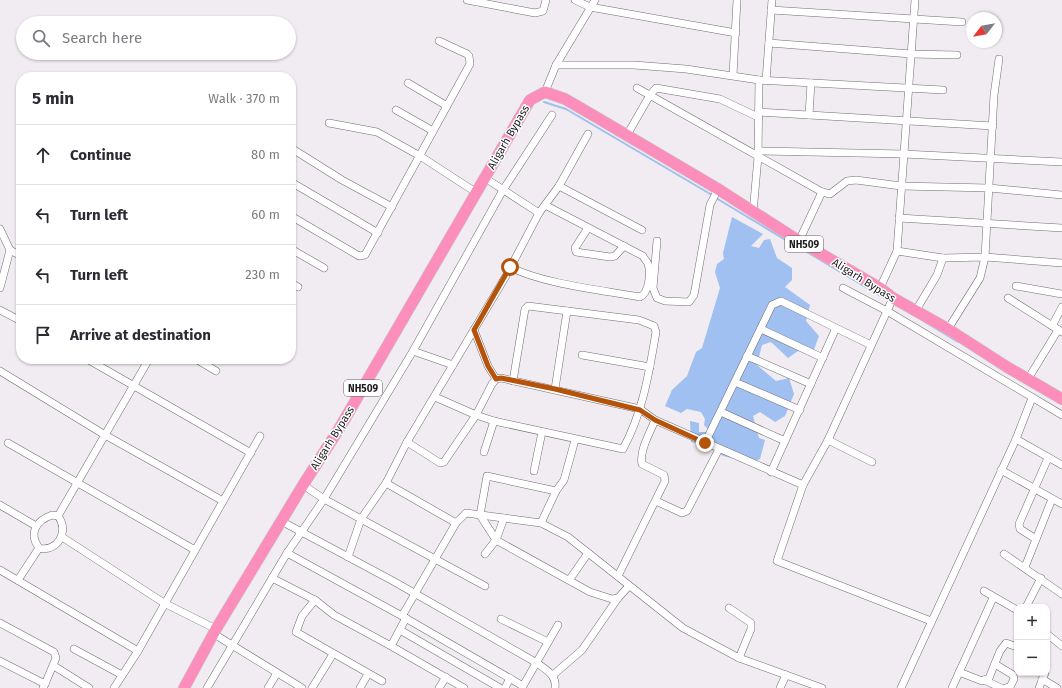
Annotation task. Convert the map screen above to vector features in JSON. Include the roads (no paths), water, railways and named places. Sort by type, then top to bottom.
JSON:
[{"type":"highway","name":"Aligarh Bypass","points":[[184,688],[285,523],[477,193],[494,184],[530,100],[545,92],[565,99],[627,135],[799,241],[880,288],[890,304],[915,312],[948,329],[1062,399]]},
{"type":"street","points":[[467,0],[535,13],[543,11],[546,0]]},
{"type":"street","points":[[576,0],[590,7],[736,33]]},
{"type":"street","points":[[545,92],[556,65],[595,0]]},
{"type":"street","points":[[733,75],[737,0]]},
{"type":"street","points":[[753,213],[758,154],[758,115],[769,43],[772,0]]},
{"type":"street","points":[[880,288],[896,251],[915,0]]},
{"type":"street","points":[[771,10],[962,22]]},
{"type":"street","points":[[296,219],[359,256],[365,255],[470,64],[470,59],[467,54],[439,41]]},
{"type":"street","points":[[769,43],[911,54],[958,55]]},
{"type":"street","points":[[948,329],[980,278],[985,258],[992,157],[994,95],[999,60]]},
{"type":"street","points":[[556,65],[634,65],[686,69],[763,80],[811,84],[943,90]]},
{"type":"street","points":[[408,84],[447,106]]},
{"type":"street","points":[[809,115],[811,84]]},
{"type":"street","points":[[638,88],[758,154],[822,192],[830,194],[847,182],[856,180],[901,186],[990,188],[1062,195]]},
{"type":"street","points":[[627,135],[650,95],[656,88],[720,99],[758,115],[809,115],[993,126]]},
{"type":"street","points":[[396,110],[433,131]]},
{"type":"street","points":[[207,688],[231,644],[413,351],[494,184],[552,115]]},
{"type":"street","points":[[329,123],[377,132],[420,156],[477,193]]},
{"type":"street","points":[[348,557],[361,519],[386,483],[407,442],[474,330],[539,213],[559,186],[588,134]]},
{"type":"street","points":[[296,151],[342,180],[392,206]]},
{"type":"street","points":[[758,154],[904,154],[992,157],[1062,162]]},
{"type":"street","points":[[494,184],[539,213]]},
{"type":"street","points":[[296,185],[378,233]]},
{"type":"street","points":[[559,186],[642,230]]},
{"type":"street","points":[[657,242],[654,288],[657,298],[665,301],[688,302],[694,295],[712,200],[717,191]]},
{"type":"street","points":[[799,241],[822,192]]},
{"type":"street","points":[[510,267],[525,274],[640,297],[644,295],[648,288],[648,264],[643,256],[545,205]]},
{"type":"street","points":[[899,218],[1062,228]]},
{"type":"street","points":[[588,228],[575,248],[576,252],[610,257],[615,256],[624,246]]},
{"type":"street","points":[[0,229],[10,250],[16,253]]},
{"type":"street","points":[[0,288],[10,250]]},
{"type":"street","points":[[896,251],[942,258],[985,258],[1062,263]]},
{"type":"street","points":[[296,252],[324,268]]},
{"type":"street","points":[[915,312],[936,275],[942,258]]},
{"type":"street","points":[[1016,286],[1062,294]]},
{"type":"street","points":[[843,288],[890,304],[1032,398],[1062,415]]},
{"type":"street","points":[[1008,298],[1060,331],[1028,378]]},
{"type":"street","points":[[705,443],[772,305],[781,301],[871,345]]},
{"type":"street","points":[[890,304],[828,440],[803,485],[777,561],[931,621]]},
{"type":"street","points":[[435,397],[476,415],[494,421],[575,440],[623,449],[634,428],[640,410],[656,332],[654,326],[639,320],[532,305],[524,309],[513,381]]},
{"type":"street","points":[[1052,326],[1062,307]]},
{"type":"street","points":[[0,310],[16,318]]},
{"type":"street","points":[[555,389],[567,310]]},
{"type":"street","points":[[771,472],[836,328]]},
{"type":"street","points":[[761,329],[823,358]]},
{"type":"street","points":[[474,330],[488,366],[496,379]]},
{"type":"street","points":[[413,351],[453,365]]},
{"type":"street","points":[[582,354],[650,367]]},
{"type":"street","points":[[748,356],[811,384]]},
{"type":"street","points":[[95,364],[251,453]]},
{"type":"street","points":[[58,516],[146,364]]},
{"type":"street","points":[[204,364],[216,371]]},
{"type":"street","points":[[0,371],[105,436],[223,502]]},
{"type":"street","points":[[496,379],[501,378],[555,389],[640,410],[655,420],[803,485]]},
{"type":"street","points":[[407,442],[440,463],[444,462],[476,415],[496,379]]},
{"type":"street","points":[[735,382],[800,410]]},
{"type":"street","points":[[901,688],[1016,439],[1032,398]]},
{"type":"street","points":[[721,412],[785,441]]},
{"type":"street","points":[[618,576],[665,481],[664,475],[642,464],[641,460],[642,453],[655,420]]},
{"type":"street","points":[[484,452],[494,421]]},
{"type":"street","points":[[534,472],[542,432]]},
{"type":"street","points":[[114,688],[138,651],[260,436]]},
{"type":"street","points":[[1016,439],[1062,465]]},
{"type":"street","points":[[541,523],[556,491],[564,480],[575,440]]},
{"type":"street","points":[[828,440],[872,462]]},
{"type":"street","points":[[8,443],[194,550]]},
{"type":"street","points":[[656,501],[682,513],[687,511],[719,449]]},
{"type":"street","points":[[1036,539],[1020,529],[1019,524],[1048,458]]},
{"type":"street","points":[[1001,470],[1062,504]]},
{"type":"street","points":[[556,491],[487,476],[480,515],[496,540],[570,579],[590,592],[604,598],[618,598]]},
{"type":"street","points":[[386,483],[456,523]]},
{"type":"street","points":[[306,487],[361,519],[485,586]]},
{"type":"street","points":[[1025,567],[1052,499]]},
{"type":"street","points":[[0,505],[36,526]]},
{"type":"street","points":[[391,646],[400,630],[404,617],[415,594],[456,523],[466,513],[541,523],[568,537],[683,628],[739,658],[820,688]]},
{"type":"street","points":[[39,548],[34,537],[36,526],[46,518],[58,516]]},
{"type":"street","points":[[39,548],[51,548],[62,537],[63,524],[58,516]]},
{"type":"street","points":[[485,554],[496,540],[504,518]]},
{"type":"street","points":[[285,523],[537,663],[553,675],[556,683],[555,688]]},
{"type":"street","points":[[62,537],[164,603],[217,633],[231,644],[302,688]]},
{"type":"street","points":[[18,580],[39,548]]},
{"type":"street","points":[[287,553],[404,617],[524,686],[558,625]]},
{"type":"street","points":[[570,579],[588,553]]},
{"type":"street","points":[[1004,554],[1041,578],[1062,594]]},
{"type":"street","points":[[0,570],[138,651]]},
{"type":"street","points":[[272,578],[315,600],[334,615],[464,688]]},
{"type":"street","points":[[1028,604],[1041,578]]},
{"type":"street","points":[[553,675],[582,650],[618,598],[629,586]]},
{"type":"street","points":[[984,591],[993,598],[1014,608]]},
{"type":"street","points":[[952,688],[993,598]]},
{"type":"street","points":[[315,600],[302,616],[296,632],[382,681]]},
{"type":"street","points":[[729,608],[751,623],[751,629],[739,658]]},
{"type":"street","points":[[501,619],[548,642]]},
{"type":"street","points":[[0,623],[54,652],[56,658],[54,666],[44,686],[0,661]]},
{"type":"street","points":[[400,630],[500,688]]},
{"type":"street","points":[[1050,636],[1062,646]]},
{"type":"street","points":[[984,680],[989,678],[1000,651],[1006,643],[1014,646]]},
{"type":"street","points":[[74,648],[122,675]]},
{"type":"street","points":[[312,688],[333,654]]},
{"type":"street","points":[[995,664],[1013,676],[1014,679],[1010,686],[1006,688]]},
{"type":"street","points":[[54,666],[89,688]]},
{"type":"street","points":[[959,672],[984,680],[1001,688]]},
{"type":"street","points":[[268,688],[277,673]]},
{"type":"street","points":[[360,688],[368,674]]},
{"type":"street","points":[[780,688],[786,675]]},
{"type":"street","points":[[1039,688],[1044,676],[1057,688]]},
{"type":"street","points":[[439,688],[446,677]]},
{"type":"street","points":[[504,688],[510,678]]},
{"type":"water","points":[[732,217],[763,234],[751,246],[759,248],[764,240],[770,239],[777,258],[792,268],[792,280],[785,287],[810,305],[806,321],[819,336],[813,352],[798,351],[788,358],[771,342],[762,345],[757,365],[776,381],[789,378],[794,394],[785,416],[775,422],[760,412],[753,416],[759,438],[765,440],[760,459],[753,463],[723,456],[708,446],[691,442],[690,421],[699,423],[699,432],[711,432],[704,425],[705,419],[701,412],[687,409],[681,413],[665,406],[672,390],[687,376],[696,352],[702,348],[720,288],[715,272],[717,264],[724,259],[723,253]]},
{"type":"waterway","points":[[544,102],[566,109],[712,195]]},
{"type":"waterway","points":[[716,198],[794,245]]},
{"type":"waterway","points":[[807,252],[884,298]]},
{"type":"waterway","points":[[925,322],[958,342]]}]
